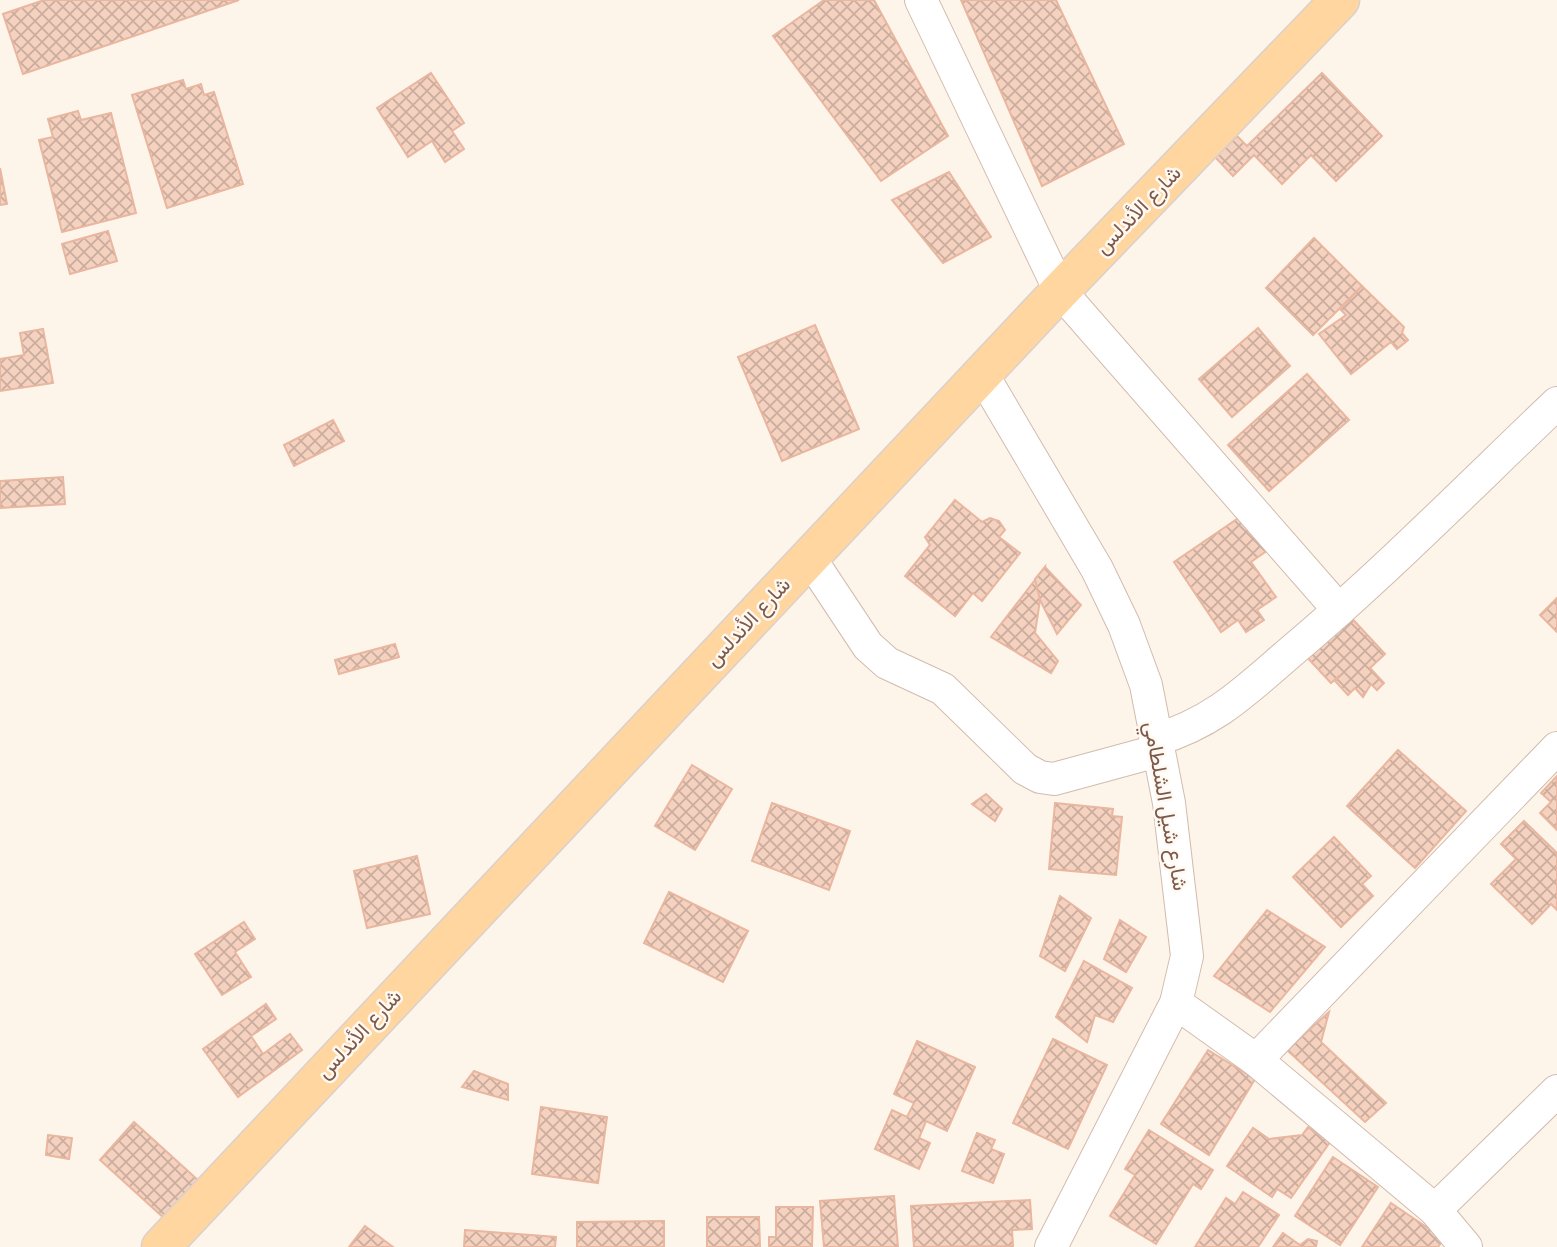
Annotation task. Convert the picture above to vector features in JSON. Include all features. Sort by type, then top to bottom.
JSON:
[{"type":"main road","name":"شارع الأندلس","points":[[161,1247],[1060,291],[1340,0]]},
{"type":"street","points":[[921,0],[1060,291],[1339,610]]},
{"type":"street","name":"شارع شيل الشلطامي","points":[[982,374],[1097,569],[1124,625],[1146,685],[1169,803],[1187,956],[1176,1003],[1053,1246]]},
{"type":"street","points":[[809,557],[868,646],[887,663],[943,689],[1025,769],[1040,777],[1054,779],[1156,745],[1214,716],[1339,610],[1557,403]]},
{"type":"street","points":[[1256,1060],[1557,748]]},
{"type":"street","points":[[1176,1003],[1256,1060],[1435,1210],[1466,1247]]},
{"type":"street","points":[[1435,1210],[1557,1091]]},
{"type":"building","points":[[44,0],[239,0],[23,74],[3,14]]},
{"type":"building","points":[[824,0],[874,0],[948,136],[881,181],[773,36]]},
{"type":"building","points":[[961,0],[1056,0],[1124,144],[1042,186]]},
{"type":"building","points":[[431,73],[464,123],[452,131],[464,149],[445,162],[432,141],[408,157],[377,108]]},
{"type":"building","points":[[1322,73],[1382,136],[1336,181],[1311,155],[1282,184],[1254,155],[1233,176],[1215,157],[1237,136],[1247,146]]},
{"type":"building","points":[[183,80],[186,89],[201,84],[204,95],[214,92],[243,184],[167,208],[132,95]]},
{"type":"building","points":[[78,111],[81,120],[111,113],[136,213],[62,232],[39,140],[53,137],[48,119]]},
{"type":"building","points":[[0,168],[7,204],[0,205]]},
{"type":"building","points":[[949,172],[991,237],[943,263],[892,200]]},
{"type":"building","points":[[108,231],[117,261],[70,274],[62,244]]},
{"type":"building","points":[[1314,238],[1362,286],[1313,335],[1266,288]]},
{"type":"building","points":[[1362,286],[1404,327],[1402,333],[1408,340],[1397,349],[1391,342],[1351,374],[1319,334],[1346,315],[1340,309]]},
{"type":"building","points":[[815,325],[859,429],[782,461],[738,357]]},
{"type":"building","points":[[1258,328],[1290,366],[1232,417],[1199,379]]},
{"type":"building","points":[[43,329],[53,383],[0,391],[0,359],[24,355],[20,333]]},
{"type":"building","points":[[1307,374],[1349,420],[1269,491],[1228,445]]},
{"type":"building","points":[[333,420],[344,441],[294,466],[284,445]]},
{"type":"building","points":[[63,477],[65,504],[0,508],[0,481]]},
{"type":"building","points":[[955,500],[982,522],[990,518],[999,521],[1005,530],[999,537],[1020,553],[982,601],[973,593],[955,616],[905,576],[930,545],[925,537]]},
{"type":"building","points":[[1243,515],[1268,550],[1251,562],[1276,597],[1257,610],[1264,620],[1246,632],[1238,620],[1221,632],[1174,562]]},
{"type":"building","points":[[1045,567],[1035,633],[1058,661],[1051,673],[991,637]]},
{"type":"building","points":[[1045,567],[1081,605],[1057,634],[1040,600],[1035,579]]},
{"type":"building","points":[[1557,598],[1557,632],[1540,615]]},
{"type":"building","points":[[1346,612],[1385,654],[1370,668],[1384,683],[1377,690],[1371,684],[1363,697],[1355,688],[1348,695],[1335,681],[1340,675],[1331,683],[1303,653]]},
{"type":"building","points":[[395,644],[399,657],[339,674],[335,660]]},
{"type":"building","points":[[1398,750],[1466,811],[1415,868],[1347,806]]},
{"type":"building","points":[[692,765],[732,789],[695,850],[655,826]]},
{"type":"building","points":[[1557,776],[1557,830],[1540,813],[1551,802],[1541,793]]},
{"type":"building","points":[[986,794],[1002,809],[995,821],[972,804]]},
{"type":"building","points":[[772,803],[850,831],[829,890],[752,861]]},
{"type":"building","points":[[1055,803],[1113,809],[1112,816],[1122,817],[1116,875],[1049,869]]},
{"type":"building","points":[[1524,821],[1557,853],[1557,910],[1551,904],[1532,924],[1491,884],[1516,859],[1501,844]]},
{"type":"building","points":[[1334,837],[1371,876],[1362,884],[1373,896],[1341,927],[1293,877]]},
{"type":"building","points":[[417,856],[430,914],[367,928],[354,871]]},
{"type":"building","points":[[669,892],[748,931],[723,982],[644,943]]},
{"type":"building","points":[[1060,896],[1091,918],[1065,971],[1040,956]]},
{"type":"building","points":[[1267,910],[1325,947],[1270,1012],[1214,976]]},
{"type":"building","points":[[1120,920],[1146,937],[1126,972],[1104,959]]},
{"type":"building","points":[[244,922],[255,939],[235,952],[251,977],[222,995],[195,954]]},
{"type":"building","points":[[1084,961],[1132,988],[1113,1022],[1095,1015],[1087,1042],[1056,1017]]},
{"type":"building","points":[[266,1004],[276,1019],[251,1036],[263,1054],[290,1034],[302,1050],[238,1097],[203,1049]]},
{"type":"building","points":[[1329,1012],[1321,1042],[1386,1103],[1365,1122],[1287,1050]]},
{"type":"building","points":[[1053,1039],[1107,1065],[1068,1149],[1013,1123]]},
{"type":"building","points":[[917,1041],[975,1067],[947,1131],[926,1121],[919,1138],[930,1143],[919,1169],[875,1149],[892,1110],[907,1117],[914,1103],[894,1094]]},
{"type":"building","points":[[1208,1050],[1255,1079],[1209,1155],[1161,1124]]},
{"type":"building","points":[[474,1071],[508,1084],[508,1100],[462,1087]]},
{"type":"building","points":[[541,1107],[607,1117],[598,1183],[532,1174]]},
{"type":"building","points":[[134,1122],[199,1181],[165,1219],[100,1160]]},
{"type":"building","points":[[1308,1127],[1330,1142],[1291,1198],[1277,1189],[1272,1197],[1227,1166],[1253,1128],[1269,1139],[1302,1135]]},
{"type":"building","points":[[1149,1130],[1213,1170],[1201,1189],[1193,1184],[1156,1244],[1110,1216],[1135,1175],[1125,1169]]},
{"type":"building","points":[[977,1133],[995,1140],[991,1149],[1004,1154],[993,1183],[962,1171]]},
{"type":"building","points":[[48,1135],[72,1138],[69,1159],[46,1155]]},
{"type":"building","points":[[1333,1157],[1378,1187],[1340,1245],[1295,1216]]},
{"type":"building","points":[[1243,1192],[1279,1215],[1258,1247],[1195,1247],[1226,1198],[1235,1204]]},
{"type":"building","points":[[894,1196],[898,1247],[824,1247],[820,1201]]},
{"type":"building","points":[[1030,1200],[1032,1229],[1012,1230],[1013,1246],[914,1247],[911,1206]]},
{"type":"building","points":[[1391,1203],[1444,1239],[1438,1247],[1362,1247]]},
{"type":"building","points":[[776,1207],[813,1207],[812,1247],[769,1247],[769,1237],[776,1237]]},
{"type":"building","points":[[707,1217],[759,1217],[760,1247],[707,1247]]},
{"type":"building","points":[[664,1221],[664,1247],[577,1247],[577,1222]]},
{"type":"building","points":[[365,1226],[393,1247],[349,1247]]},
{"type":"building","points":[[465,1230],[556,1237],[555,1247],[464,1247]]},
{"type":"building","points":[[1283,1233],[1300,1245],[1308,1239],[1317,1241],[1316,1247],[1273,1247]]}]
